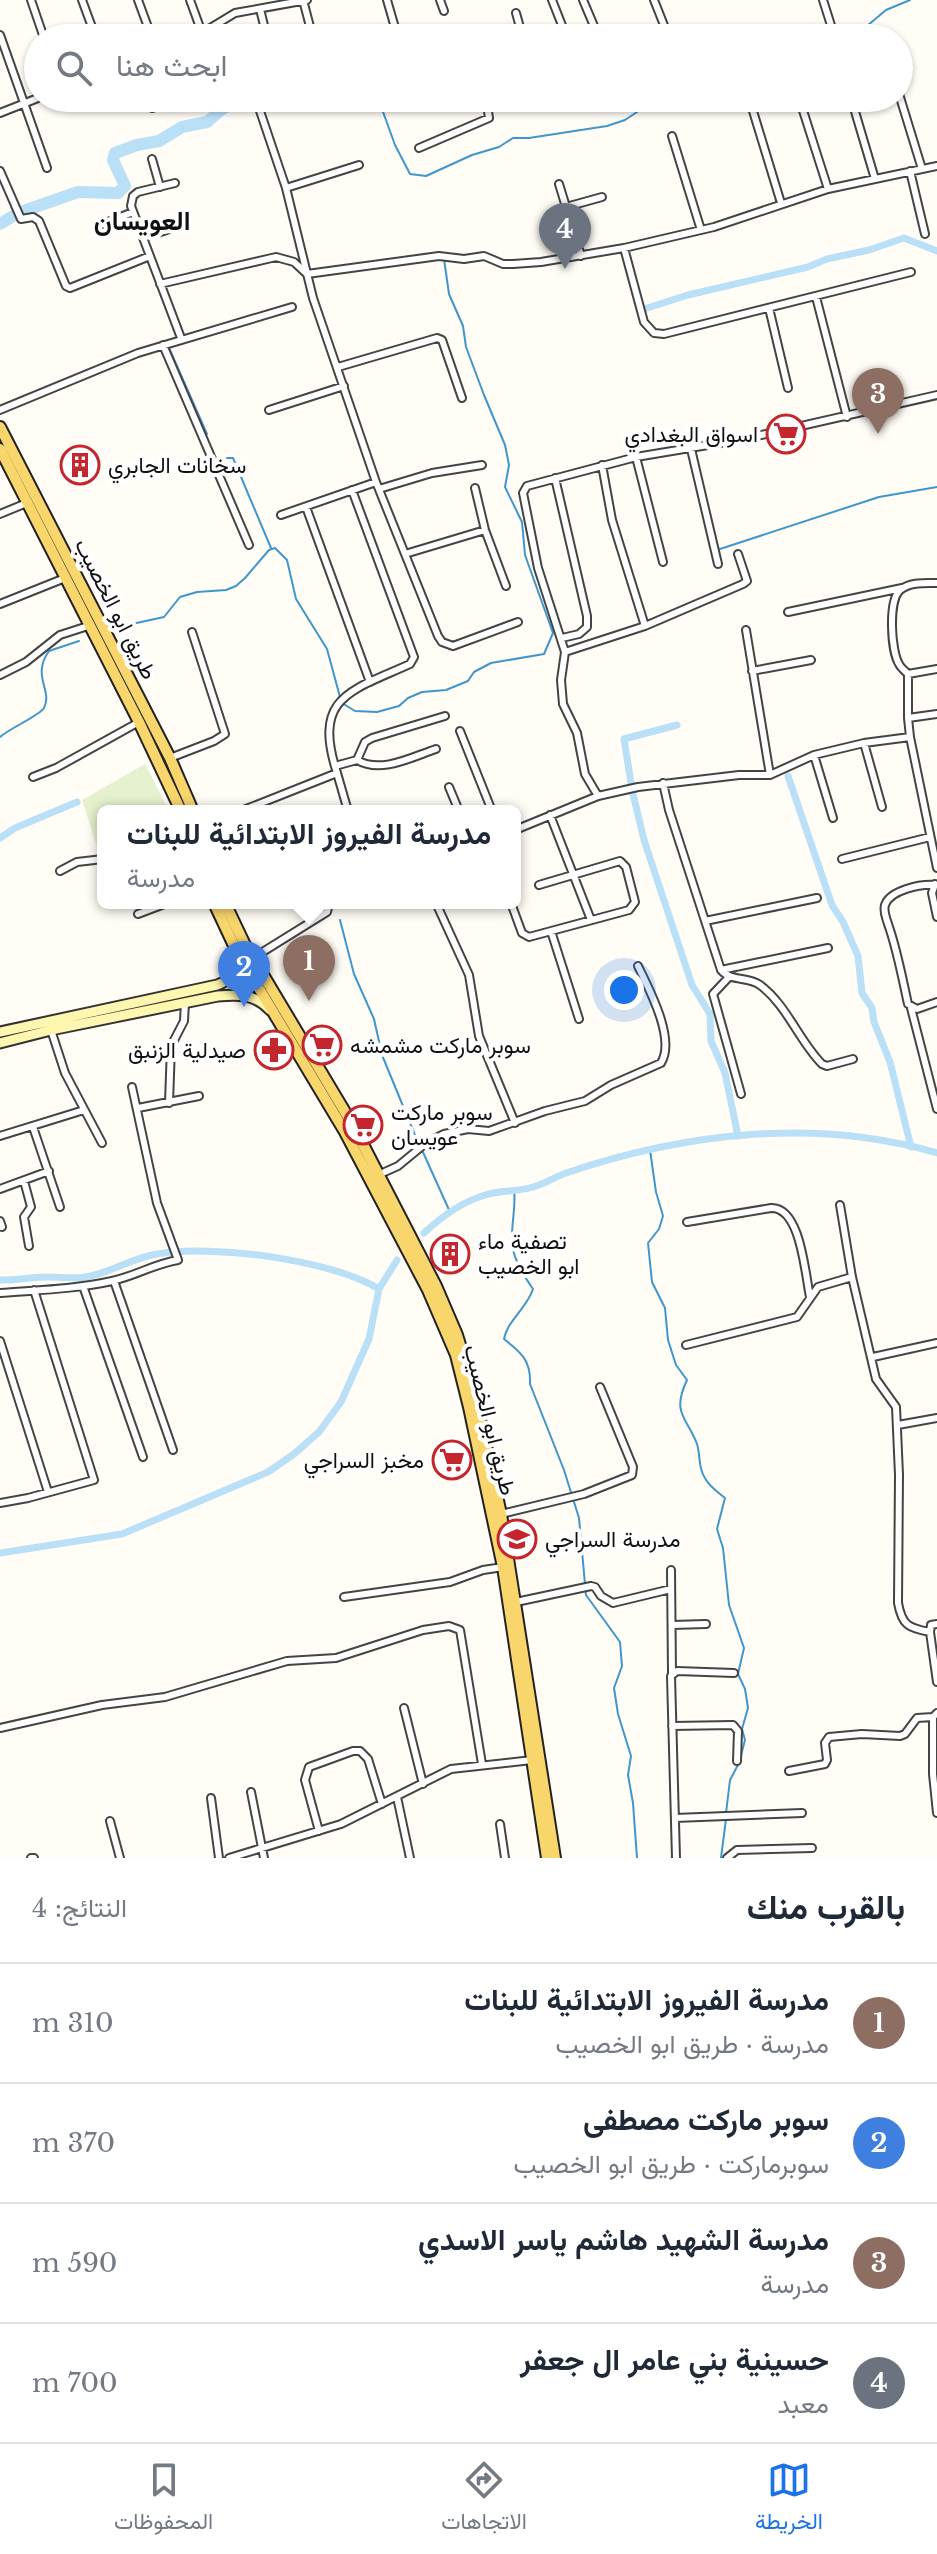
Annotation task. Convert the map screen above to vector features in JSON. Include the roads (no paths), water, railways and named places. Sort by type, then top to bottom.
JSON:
[{"type":"main road","name":"طريق ابو الخصيب","points":[[0,427],[170,758],[180,805]]},
{"type":"main road","name":"طريق ابو الخصيب","points":[[0,449],[88,626],[139,722],[189,805]]},
{"type":"main road","name":"طريق ابو الخصيب","points":[[217,909],[236,950],[378,1175],[436,1286],[457,1335],[473,1387],[501,1514],[516,1602],[532,1760],[547,1858]]},
{"type":"main road","name":"طريق ابو الخصيب","points":[[228,909],[237,931],[350,1130],[450,1339],[466,1389],[522,1660],[555,1858]]},
{"type":"main road","points":[[0,1032],[217,985],[225,982],[236,970],[236,950]]},
{"type":"main road","points":[[0,1043],[185,1002],[238,994],[265,1004],[279,1020]]},
{"type":"street","points":[[31,0],[39,24]]},
{"type":"street","points":[[82,0],[91,24]]},
{"type":"street","points":[[138,0],[147,24]]},
{"type":"street","points":[[190,0],[199,24]]},
{"type":"street","points":[[242,0],[245,10]]},
{"type":"street","points":[[219,24],[245,10],[304,0],[310,24]]},
{"type":"street","points":[[387,0],[394,24]]},
{"type":"street","points":[[440,0],[444,11]]},
{"type":"street","points":[[552,0],[561,24]]},
{"type":"street","points":[[583,0],[593,24]]},
{"type":"street","points":[[654,0],[663,24]]},
{"type":"street","points":[[823,0],[832,24]]},
{"type":"street","points":[[260,9],[264,24]]},
{"type":"street","points":[[516,13],[519,24]]},
{"type":"street","points":[[0,35],[24,100]]},
{"type":"street","points":[[0,113],[24,103]]},
{"type":"street","points":[[28,112],[47,168]]},
{"type":"street","points":[[260,112],[286,188],[313,298],[378,485],[438,636],[447,645],[453,646],[518,622]]},
{"type":"street","points":[[419,148],[489,118],[488,112]]},
{"type":"street","points":[[753,112],[781,203]]},
{"type":"street","points":[[803,112],[828,189]]},
{"type":"street","points":[[855,112],[875,179]]},
{"type":"street","points":[[905,112],[922,169]]},
{"type":"street","points":[[672,136],[701,230]]},
{"type":"street","points":[[152,159],[160,187]]},
{"type":"street","points":[[286,188],[359,165]]},
{"type":"street","points":[[307,274],[439,256],[464,259],[484,256],[503,264],[513,264],[581,256],[701,230],[828,189],[937,166]]},
{"type":"street","points":[[0,171],[24,221],[33,217],[39,221],[66,286],[70,288],[150,256]]},
{"type":"street","points":[[910,171],[925,234]]},
{"type":"street","points":[[175,183],[138,192],[133,196],[131,206],[181,338]]},
{"type":"street","points":[[559,184],[581,256]]},
{"type":"street","points":[[566,207],[602,197]]},
{"type":"street","points":[[98,226],[133,212]]},
{"type":"street","points":[[143,238],[184,224]]},
{"type":"street","points":[[624,248],[644,322],[654,333],[664,334],[911,272]]},
{"type":"street","points":[[160,284],[276,257],[294,262],[307,274]]},
{"type":"street","points":[[816,297],[847,417]]},
{"type":"street","points":[[0,410],[181,338],[292,307]]},
{"type":"street","points":[[769,308],[788,388]]},
{"type":"street","points":[[338,367],[437,338],[442,340],[462,398]]},
{"type":"street","points":[[163,345],[249,545]]},
{"type":"street","points":[[269,410],[344,386]]},
{"type":"street","points":[[598,796],[585,774],[577,733],[563,704],[561,680],[565,652],[538,568],[523,493],[527,486],[636,457],[847,417],[937,395]]},
{"type":"street","points":[[691,449],[718,564]]},
{"type":"street","points":[[636,457],[663,562]]},
{"type":"street","points":[[281,515],[352,490],[482,465]]},
{"type":"street","points":[[602,465],[612,520],[645,626]]},
{"type":"street","points":[[555,478],[587,616],[587,627],[579,634],[562,638]]},
{"type":"street","points":[[475,488],[485,530],[506,586]]},
{"type":"street","points":[[346,805],[329,727],[335,706],[347,693],[410,664],[414,657],[352,490]]},
{"type":"street","points":[[0,514],[29,502]]},
{"type":"street","points":[[306,507],[370,682]]},
{"type":"street","points":[[405,554],[485,530]]},
{"type":"street","points":[[565,652],[645,626],[743,584],[747,581],[747,575],[738,554]]},
{"type":"street","points":[[0,604],[65,578]]},
{"type":"street","points":[[788,612],[915,583],[937,583]]},
{"type":"street","points":[[902,588],[892,604],[894,647],[899,664],[908,674],[910,737],[937,868]]},
{"type":"street","points":[[0,675],[26,662],[60,635],[88,626]]},
{"type":"street","points":[[746,630],[770,775]]},
{"type":"street","points":[[170,758],[225,734],[192,632]]},
{"type":"street","points":[[752,671],[811,660]]},
{"type":"street","points":[[908,674],[937,669]]},
{"type":"street","points":[[908,718],[937,714]]},
{"type":"street","points":[[255,805],[357,760],[365,742],[372,738],[445,716]]},
{"type":"street","points":[[33,777],[56,768],[139,722]]},
{"type":"street","points":[[460,731],[490,805]]},
{"type":"street","points":[[521,827],[598,796],[663,783],[770,775],[814,755],[864,743],[910,737]]},
{"type":"street","points":[[864,743],[882,807]]},
{"type":"street","points":[[357,760],[371,766],[382,766],[436,749]]},
{"type":"street","points":[[814,755],[833,818]]},
{"type":"street","points":[[663,783],[721,970],[729,977],[760,984],[822,1064],[827,1066],[853,1059]]},
{"type":"street","points":[[449,787],[456,805]]},
{"type":"street","points":[[550,815],[591,920]]},
{"type":"street","points":[[842,859],[930,837]]},
{"type":"street","points":[[60,871],[77,862],[97,860]]},
{"type":"street","points":[[513,909],[525,936],[633,907],[635,893],[626,867],[616,862],[539,885]]},
{"type":"street","points":[[937,917],[932,893],[936,883],[894,895],[886,902],[884,911],[937,1109]]},
{"type":"street","points":[[705,921],[817,898]]},
{"type":"street","points":[[138,914],[151,909]]},
{"type":"street","points":[[253,958],[328,909]]},
{"type":"street","points":[[439,909],[469,975],[479,1036],[515,1123]]},
{"type":"street","points":[[551,931],[579,1019]]},
{"type":"street","points":[[721,970],[828,948]]},
{"type":"street","points":[[378,1175],[426,1143],[456,1131],[489,1131],[585,1101],[611,1085],[661,1063],[666,1054],[662,1019],[638,966]]},
{"type":"street","points":[[729,977],[713,994],[741,1094]]},
{"type":"street","points":[[169,1103],[171,1046],[184,1021],[185,1002]]},
{"type":"street","points":[[911,1008],[937,1002]]},
{"type":"street","points":[[51,1030],[65,1073],[102,1143]]},
{"type":"street","points":[[0,1293],[114,1281],[156,1264],[178,1260],[157,1203],[132,1087]]},
{"type":"street","points":[[138,1108],[199,1096]]},
{"type":"street","points":[[0,1136],[84,1110]]},
{"type":"street","points":[[33,1127],[60,1207]]},
{"type":"street","points":[[0,1189],[49,1171]]},
{"type":"street","points":[[24,1181],[31,1207],[24,1217],[29,1246]]},
{"type":"street","points":[[840,1205],[852,1277],[876,1379],[896,1407],[898,1603],[901,1620],[910,1629],[930,1632]]},
{"type":"street","points":[[687,1222],[781,1209],[797,1231],[810,1297]]},
{"type":"street","points":[[686,1345],[797,1317],[818,1287],[852,1277]]},
{"type":"street","points":[[114,1281],[173,1450]]},
{"type":"street","points":[[83,1286],[143,1457]]},
{"type":"street","points":[[0,1503],[94,1480],[34,1290]]},
{"type":"street","points":[[0,1341],[48,1492]]},
{"type":"street","points":[[873,1357],[937,1343]]},
{"type":"street","points":[[501,1514],[584,1494],[630,1476],[633,1471],[600,1387]]},
{"type":"street","points":[[898,1425],[937,1418]]},
{"type":"street","points":[[344,1597],[450,1582],[483,1570],[503,1567]]},
{"type":"street","points":[[671,1570],[676,1858]]},
{"type":"street","points":[[516,1602],[548,1597],[579,1587],[595,1587],[601,1596],[613,1603],[671,1589]]},
{"type":"street","points":[[672,1625],[706,1624]]},
{"type":"street","points":[[937,1624],[931,1625],[930,1632],[937,1682]]},
{"type":"street","points":[[0,1728],[102,1705],[165,1697],[287,1661],[336,1658],[423,1630],[454,1626],[460,1630],[467,1664],[482,1764]]},
{"type":"street","points":[[672,1674],[677,1671],[734,1673]]},
{"type":"street","points":[[404,1708],[423,1784]]},
{"type":"street","points":[[789,1771],[825,1764],[825,1743],[829,1737],[862,1734],[900,1736],[917,1718],[935,1715],[933,1774],[937,1813]]},
{"type":"street","points":[[672,1726],[733,1725],[738,1731],[737,1761]]},
{"type":"street","points":[[319,1831],[305,1780],[309,1767],[360,1751],[368,1759],[382,1804]]},
{"type":"street","points":[[229,1858],[341,1824],[451,1769],[532,1760]]},
{"type":"street","points":[[251,1792],[264,1858]]},
{"type":"street","points":[[397,1797],[410,1858]]},
{"type":"street","points":[[211,1798],[219,1858]]},
{"type":"street","points":[[675,1818],[802,1813]]},
{"type":"street","points":[[110,1821],[120,1858]]},
{"type":"street","points":[[500,1824],[505,1858]]},
{"type":"street","points":[[727,1858],[737,1850],[812,1848]]},
{"type":"waterway","points":[[869,24],[886,10],[910,0]]},
{"type":"waterway","points":[[0,224],[18,213],[78,192],[118,193],[125,186],[113,160],[115,153],[159,141],[182,127],[207,122],[219,112]]},
{"type":"waterway","points":[[383,112],[410,174],[426,176],[472,155],[499,147],[513,138],[607,126],[637,112]]},
{"type":"waterway","points":[[644,309],[688,295],[808,267],[904,238],[937,251]]},
{"type":"waterway","points":[[342,703],[355,711],[377,712],[399,706],[422,692],[446,690],[468,681],[474,672],[491,663],[544,654],[553,633],[525,555],[522,522],[505,487],[509,465],[505,445],[466,347],[463,326],[449,294],[444,259]]},
{"type":"waterway","points":[[169,348],[207,434]]},
{"type":"waterway","points":[[227,458],[233,458],[271,548]]},
{"type":"waterway","points":[[720,549],[879,497],[937,487]]},
{"type":"waterway","points":[[109,629],[164,617],[180,597],[236,586],[269,550],[275,548],[287,560],[296,599],[327,649],[340,697]]},
{"type":"waterway","points":[[0,737],[44,708],[46,695],[42,668],[49,651],[79,641]]},
{"type":"waterway","points":[[631,783],[624,739],[677,725]]},
{"type":"waterway","points":[[788,776],[832,905],[858,956],[862,993],[872,1008],[874,1022],[890,1062],[911,1147]]},
{"type":"waterway","points":[[633,794],[644,840],[692,985],[710,1014],[711,1041],[725,1073],[738,1136]]},
{"type":"waterway","points":[[0,838],[15,828],[77,802]]},
{"type":"waterway","points":[[340,920],[354,974],[374,1019],[382,1055],[419,1145]]},
{"type":"waterway","points":[[424,1233],[452,1211],[485,1195],[527,1189],[611,1159],[704,1140],[751,1134],[845,1135],[937,1153]]},
{"type":"waterway","points":[[422,1150],[450,1212]]},
{"type":"waterway","points":[[650,1150],[663,1216],[659,1229],[648,1243],[652,1282],[665,1308],[668,1340],[676,1365],[687,1380],[680,1401],[682,1415],[697,1444],[705,1479],[725,1498],[717,1529],[723,1548],[729,1605],[744,1648],[738,1674],[745,1689],[748,1708],[742,1729],[745,1740],[739,1763],[730,1780],[726,1813]]},
{"type":"waterway","points":[[514,1190],[513,1250],[533,1289],[504,1339],[527,1363],[530,1384],[564,1470],[579,1518],[586,1595],[620,1642],[622,1666],[614,1688],[618,1714],[631,1756],[628,1775],[637,1858]]},
{"type":"waterway","points":[[0,1280],[86,1277],[157,1254],[208,1251],[303,1263],[332,1270],[379,1289]]},
{"type":"waterway","points":[[0,1553],[122,1534],[268,1472],[294,1454],[319,1432],[341,1402],[369,1339],[379,1289],[397,1260]]},
{"type":"waterway","points":[[721,1858],[726,1819]]},
{"type":"place","name":"حسينية بني عامر ال جعفر","points":[[565,269]]},
{"type":"place","name":"اسواق البغدادي","points":[[786,434]]},
{"type":"place","name":"مدرسة الشهيد هاشم ياسر الاسدي","points":[[878,434]]},
{"type":"place","name":"سخانات الجابري","points":[[80,465]]},
{"type":"place","name":"مدرسة الفيروز الابتدائية للبنات","points":[[309,1001]]},
{"type":"place","name":"سوبر ماركت مصطفى","points":[[244,1007]]},
{"type":"place","name":"سوبر ماركت مشمشه","points":[[322,1045]]},
{"type":"place","name":"صيدلية الزنبق","points":[[274,1050]]},
{"type":"place","name":"سوبر ماركت عويسان","points":[[363,1125]]},
{"type":"place","name":"تصفية ماء ابو الخصيب","points":[[450,1254]]},
{"type":"place","name":"مخبز السراجي","points":[[452,1460]]},
{"type":"place","name":"مدرسة السراجي","points":[[517,1539]]},
{"type":"district","name":"العويسان","points":[[142,221]]}]
